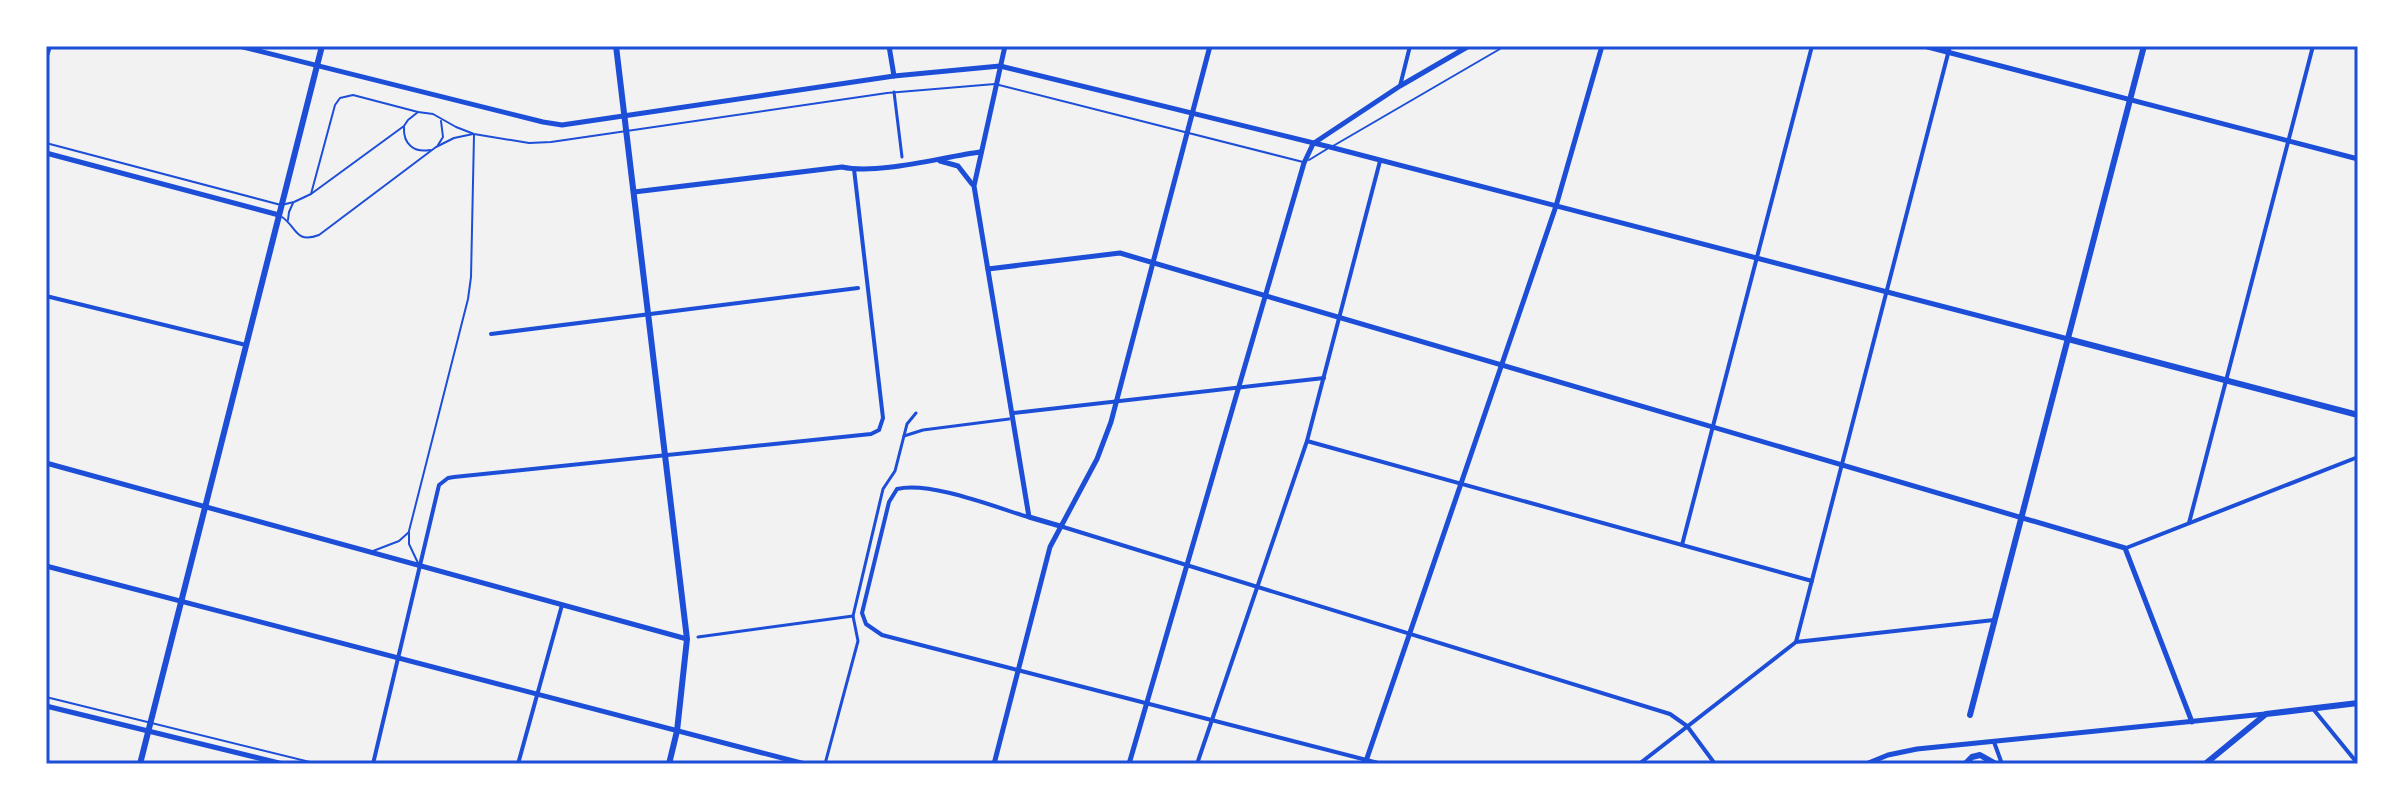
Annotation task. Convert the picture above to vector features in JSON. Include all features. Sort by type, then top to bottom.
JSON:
[{"type":"main road","points":[[46,56],[49,46]]},
{"type":"main road","points":[[140,764],[322,46]]},
{"type":"main road","points":[[616,46],[687,639],[677,731],[669,764]]},
{"type":"main road","points":[[1970,715],[2144,46]]},
{"type":"main road","points":[[2068,339],[2358,415]]},
{"type":"main road","points":[[2205,764],[2266,714],[2358,703]]},
{"type":"main road","points":[[1965,764],[1972,757],[1980,755],[1999,764]]},
{"type":"street","points":[[239,46],[553,124],[580,123],[894,76],[1000,66],[1330,147],[2068,339]]},
{"type":"street","points":[[889,46],[894,76]]},
{"type":"street","points":[[1005,46],[974,186],[1029,517]]},
{"type":"street","points":[[994,764],[1050,547],[1097,459],[1117,401],[1210,46]]},
{"type":"street","points":[[1400,86],[1410,46]]},
{"type":"street","points":[[1129,764],[1304,163],[1313,144],[1400,86],[1469,46]]},
{"type":"street","points":[[1364,763],[1556,206],[1602,46]]},
{"type":"street","points":[[1682,545],[1812,46]]},
{"type":"street","points":[[1924,46],[1949,49],[2358,159]]},
{"type":"street","points":[[2189,523],[2313,46]]},
{"type":"street","points":[[1796,642],[1949,49]]},
{"type":"street","points":[[894,92],[902,157]]},
{"type":"street","points":[[936,160],[980,152]]},
{"type":"street","points":[[46,153],[279,215]]},
{"type":"street","points":[[634,192],[842,167],[854,169],[936,160],[949,161],[958,166],[974,186]]},
{"type":"street","points":[[1197,764],[1307,441],[1380,161]]},
{"type":"street","points":[[373,764],[442,481],[454,477],[871,434],[879,430],[883,418],[854,169]]},
{"type":"street","points":[[988,269],[1120,253],[2125,548],[2358,457]]},
{"type":"street","points":[[491,334],[858,288]]},
{"type":"street","points":[[46,296],[246,345]]},
{"type":"street","points":[[904,436],[923,430],[1117,401],[1324,378]]},
{"type":"street","points":[[825,764],[858,641],[853,616],[883,489],[895,471],[908,422],[916,413]]},
{"type":"street","points":[[1307,441],[1812,581]]},
{"type":"street","points":[[46,463],[687,639]]},
{"type":"street","points":[[1382,764],[1364,763],[1212,720],[882,635],[870,629],[862,613],[889,502],[897,489],[913,488],[950,494],[1670,714],[1687,726],[1715,764]]},
{"type":"street","points":[[2125,548],[2192,722]]},
{"type":"street","points":[[46,566],[805,764]]},
{"type":"street","points":[[518,764],[562,605]]},
{"type":"street","points":[[698,637],[853,616]]},
{"type":"street","points":[[1639,764],[1796,642],[1996,620]]},
{"type":"street","points":[[46,706],[283,764]]},
{"type":"street","points":[[2313,709],[2358,764]]},
{"type":"street","points":[[1866,764],[1907,750],[2266,714]]},
{"type":"street","points":[[1994,742],[1999,764]]},
{"type":"lane","points":[[311,194],[335,105],[340,98],[353,95],[426,112],[474,134],[540,143],[894,92],[995,84],[1304,163],[1505,46]]},
{"type":"lane","points":[[46,143],[281,205],[311,194],[404,126],[418,112]]},
{"type":"lane","points":[[279,215],[288,221],[296,234],[304,238],[319,235],[436,147],[444,130],[439,118]]},
{"type":"lane","points":[[404,126],[405,140],[415,150],[422,151],[454,138],[474,134]]},
{"type":"lane","points":[[419,566],[409,544],[409,531],[470,288],[474,134]]},
{"type":"lane","points":[[288,221],[294,202]]},
{"type":"lane","points":[[369,552],[390,546],[409,531]]},
{"type":"lane","points":[[46,697],[318,764]]}]
